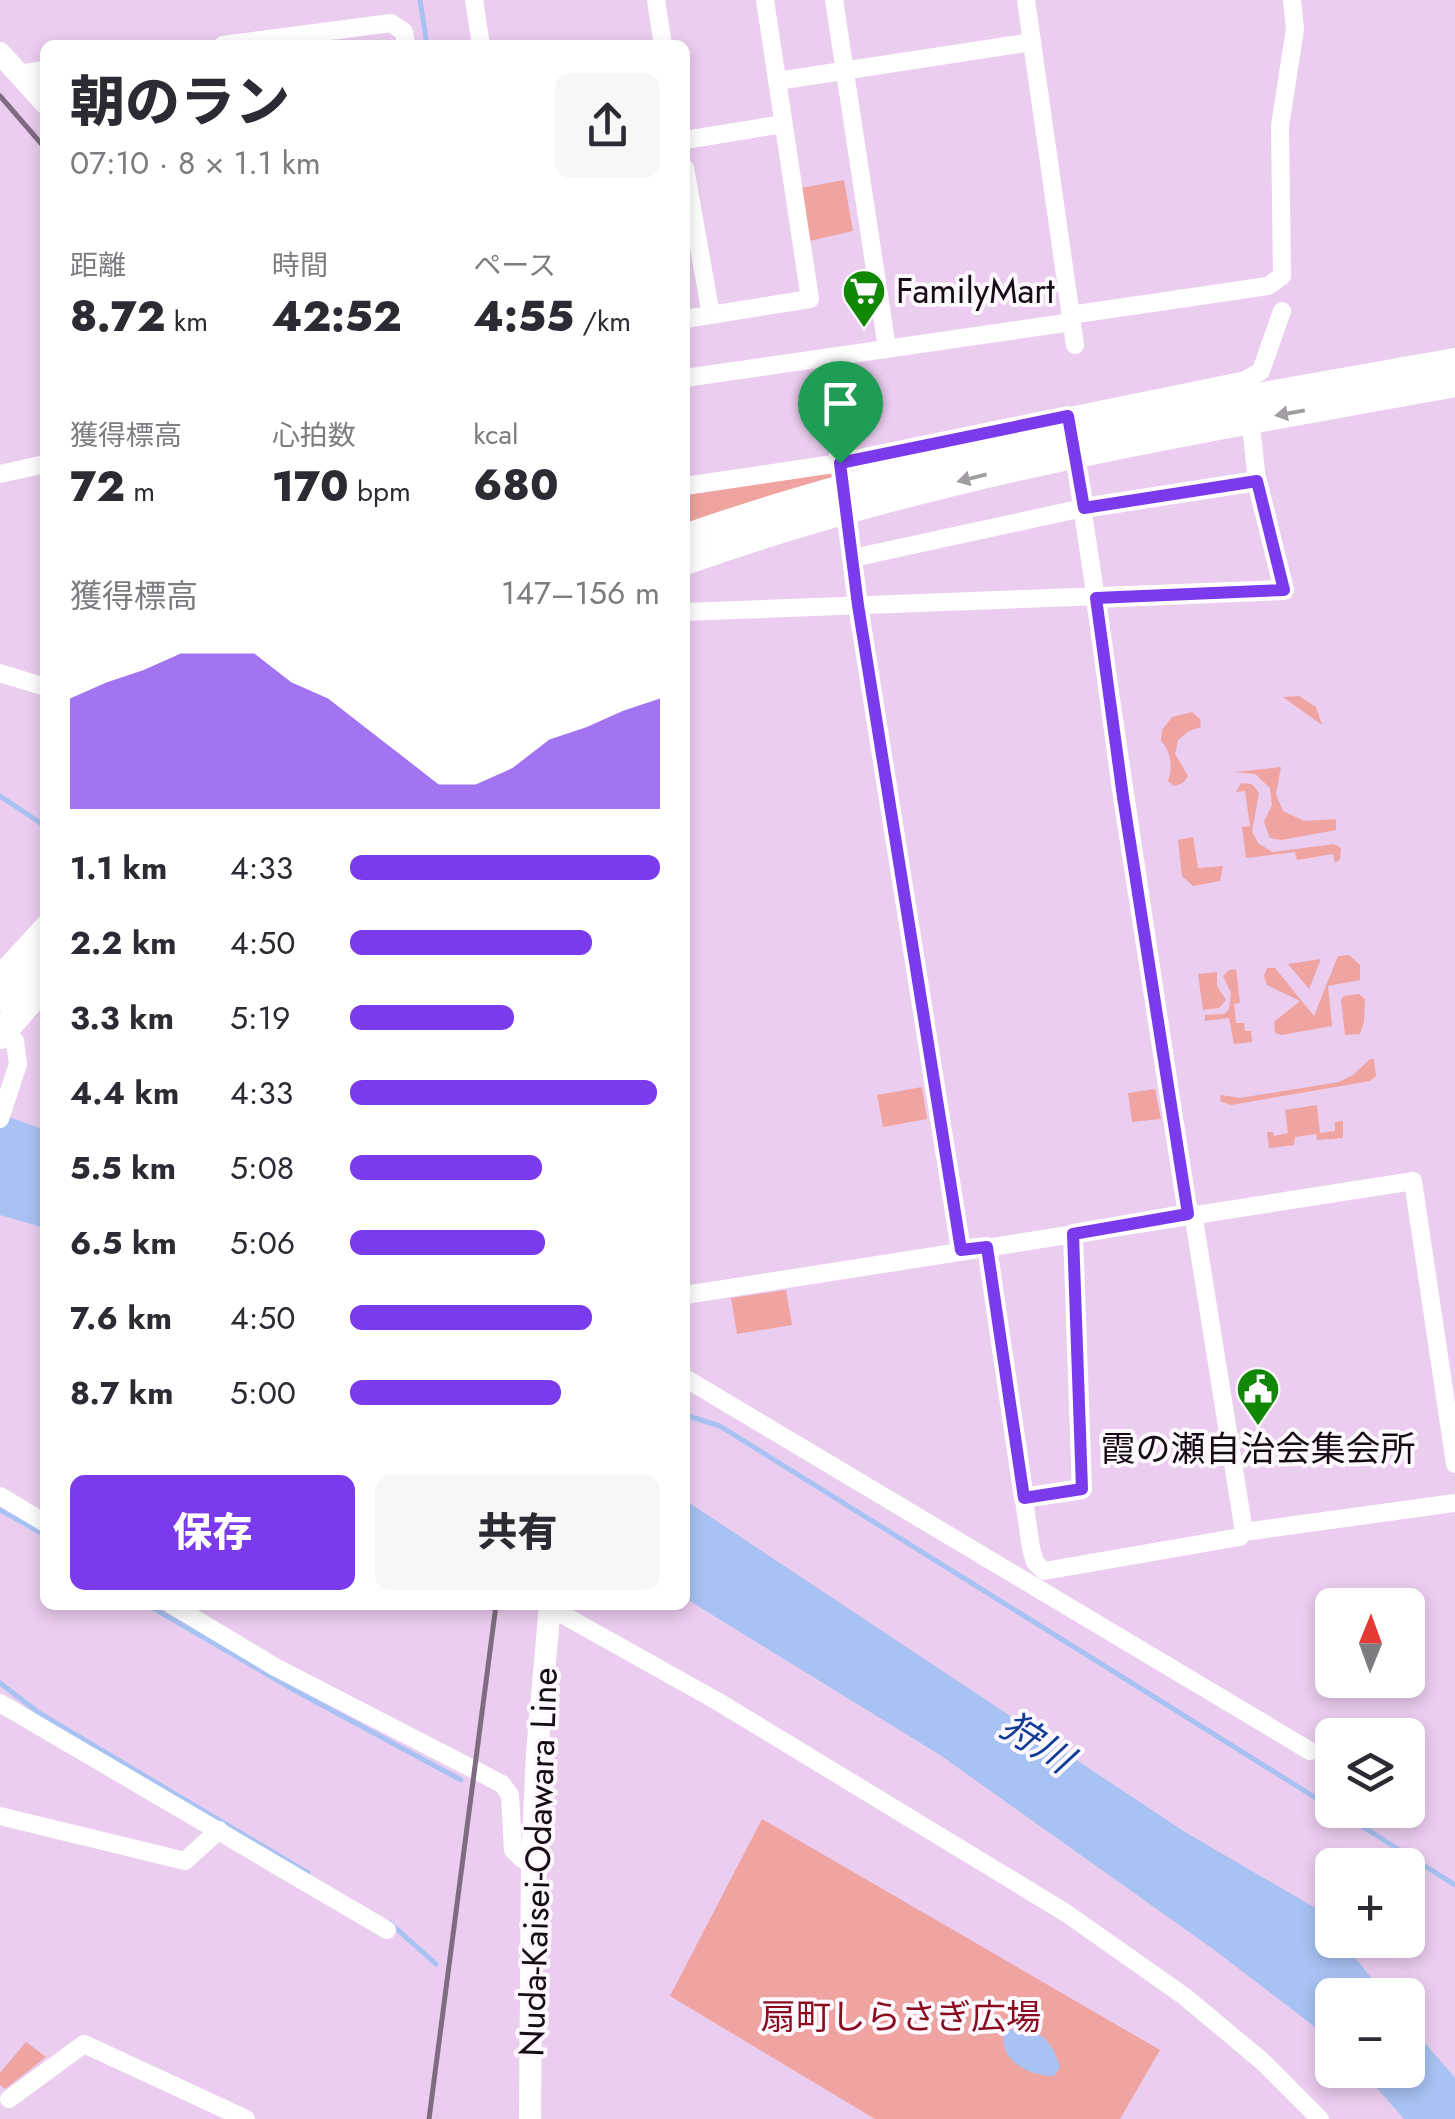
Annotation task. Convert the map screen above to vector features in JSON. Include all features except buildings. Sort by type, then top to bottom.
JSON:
[{"type":"highway","points":[[690,536],[854,484],[982,452],[1165,414],[1455,362]]},
{"type":"highway","points":[[690,559],[859,506],[986,474],[1455,383]]},
{"type":"highway","points":[[0,998],[40,954]]},
{"type":"highway","points":[[0,1034],[40,989]]},
{"type":"main road","points":[[0,52],[40,98]]},
{"type":"main road","name":"Nuda-Kaisei-Odawara Line","points":[[530,2119],[536,1753],[550,1610]]},
{"type":"street","points":[[474,0],[480,40]]},
{"type":"street","points":[[656,0],[663,40]]},
{"type":"street","points":[[690,318],[810,299],[765,0]]},
{"type":"street","points":[[834,0],[887,348]]},
{"type":"street","points":[[1026,0],[1075,345]]},
{"type":"street","points":[[690,377],[1268,286],[1282,276],[1280,126],[1295,30],[1292,0]]},
{"type":"street","points":[[261,40],[391,23],[404,32],[405,40]]},
{"type":"street","points":[[777,81],[1032,42]]},
{"type":"street","points":[[18,74],[40,71]]},
{"type":"street","points":[[690,139],[783,124]]},
{"type":"street","points":[[690,196],[711,315]]},
{"type":"street","points":[[690,485],[840,463],[1246,380],[1261,371],[1282,311]]},
{"type":"street","points":[[825,358],[858,605],[961,1250]]},
{"type":"street","points":[[690,612],[1284,590],[1257,481],[1246,380]]},
{"type":"street","points":[[1068,416],[1123,797],[1244,1532]]},
{"type":"street","points":[[0,474],[40,465]]},
{"type":"street","points":[[853,558],[1084,508],[1257,481]]},
{"type":"street","points":[[0,673],[40,685]]},
{"type":"street","points":[[0,973],[40,929]]},
{"type":"street","points":[[0,1034],[15,1041],[18,1064],[0,1120]]},
{"type":"street","points":[[690,1294],[1414,1181],[1455,1464]]},
{"type":"street","points":[[1024,1498],[1082,1489],[1073,1234]]},
{"type":"street","points":[[987,1247],[1024,1498],[1036,1562],[1044,1570],[1240,1537],[1244,1532],[1455,1503]]},
{"type":"street","points":[[690,1381],[1310,1752]]},
{"type":"street","points":[[0,1496],[40,1520]]},
{"type":"street","points":[[1026,1581],[1036,1562]]},
{"type":"street","points":[[180,1610],[275,1667],[502,1784],[510,1795],[513,1850],[532,1862]]},
{"type":"street","points":[[557,1610],[717,1701],[1066,1913],[1184,1996],[1262,2061],[1320,2119]]},
{"type":"street","points":[[0,1702],[387,1930]]},
{"type":"street","points":[[0,1816],[185,1862],[220,1830]]},
{"type":"street","points":[[3,2101],[84,2044],[246,2119]]},
{"type":"green space","points":[[844,180],[853,231],[805,242],[796,189]]},
{"type":"green space","points":[[833,473],[839,506],[690,549],[690,494]]},
{"type":"green space","points":[[1299,696],[1316,707],[1322,725],[1283,697]]},
{"type":"green space","points":[[1192,712],[1200,719],[1201,727],[1178,740],[1175,754],[1188,776],[1174,786],[1168,781],[1170,760],[1161,741],[1162,730],[1172,717]]},
{"type":"green space","points":[[1281,767],[1276,794],[1283,811],[1304,821],[1336,819],[1336,830],[1281,840],[1270,838],[1264,822],[1272,805],[1270,788],[1255,774],[1235,772]]},
{"type":"green space","points":[[1241,783],[1252,784],[1259,793],[1252,832],[1259,844],[1273,852],[1334,844],[1341,848],[1340,859],[1335,863],[1333,854],[1297,860],[1295,852],[1246,858],[1242,827],[1250,826],[1245,791],[1236,792]]},
{"type":"green space","points":[[1193,837],[1198,868],[1223,866],[1220,881],[1193,886],[1182,876],[1178,840]]},
{"type":"green space","points":[[1349,955],[1360,965],[1360,980],[1328,986],[1332,1026],[1275,1033],[1274,1022],[1300,1001],[1267,985],[1267,968],[1275,968],[1314,1016],[1338,956]]},
{"type":"green space","points":[[1321,959],[1309,989],[1288,964]]},
{"type":"green space","points":[[1236,969],[1240,1003],[1234,1004],[1236,1023],[1244,1023],[1245,1031],[1251,1031],[1252,1042],[1234,1044],[1229,1018],[1205,1021],[1205,1015],[1224,1014],[1229,1009],[1231,993],[1223,976]]},
{"type":"green space","points":[[1217,972],[1217,986],[1226,1000],[1219,1008],[1203,1010],[1198,974]]},
{"type":"green space","points":[[1359,994],[1365,999],[1360,1034],[1345,1035],[1341,1000]]},
{"type":"green space","points":[[1374,1059],[1376,1076],[1370,1081],[1231,1105],[1220,1101],[1221,1095],[1240,1098],[1339,1082]]},
{"type":"green space","points":[[922,1087],[927,1119],[883,1127],[877,1095]]},
{"type":"green space","points":[[1155,1089],[1161,1119],[1132,1122],[1128,1093]]},
{"type":"green space","points":[[1317,1105],[1320,1133],[1335,1131],[1335,1122],[1343,1121],[1343,1138],[1317,1140],[1316,1134],[1295,1137],[1294,1145],[1269,1148],[1267,1132],[1274,1136],[1288,1133],[1285,1110]]},
{"type":"green space","points":[[786,1290],[792,1325],[737,1334],[731,1298]]},
{"type":"green space","name":"扇町しらさぎ広場","points":[[762,1819],[1160,2050],[1120,2119],[875,2119],[670,1996]]},
{"type":"green space","points":[[26,2042],[46,2057],[5,2089],[0,2085],[0,2073]]},
{"type":"water","points":[[0,1114],[40,1128],[40,1227],[0,1215]]},
{"type":"water","name":"狩川","points":[[690,1503],[1185,1832],[1315,1908],[1315,1958],[1356,1958],[1371,1978],[1315,1978],[1315,2027],[1213,1949],[940,1755],[690,1601]]},
{"type":"water","points":[[1018,2028],[1040,2035],[1050,2045],[1060,2067],[1054,2076],[1025,2069],[1010,2058],[1003,2041],[1005,2030]]},
{"type":"water","points":[[1425,2043],[1455,2078],[1455,2119],[1404,2119],[1377,2088],[1425,2088]]},
{"type":"waterway","points":[[420,0],[426,40]]},
{"type":"waterway","points":[[0,796],[40,823]]},
{"type":"waterway","points":[[690,1417],[720,1426],[1315,1797]]},
{"type":"waterway","points":[[0,1510],[40,1532]]},
{"type":"waterway","points":[[157,1610],[461,1780]]},
{"type":"waterway","points":[[0,1683],[39,1713],[308,1873]]},
{"type":"waterway","points":[[1365,1828],[1455,1885]]},
{"type":"waterway","points":[[390,1923],[436,1964]]},
{"type":"railway","points":[[0,96],[40,142]]},
{"type":"railway","points":[[429,2119],[495,1610]]},
{"type":"place","name":"FamilyMart","points":[[864,329]]},
{"type":"place","name":"霞の瀬自治会集会所","points":[[1258,1427]]},
{"type":"route","points":[[1068,416],[1084,508],[1257,481],[1284,590],[1096,598],[1188,1214],[1073,1234],[1082,1489],[1024,1498],[987,1247],[961,1250],[858,605],[840,463],[1068,416]]}]
